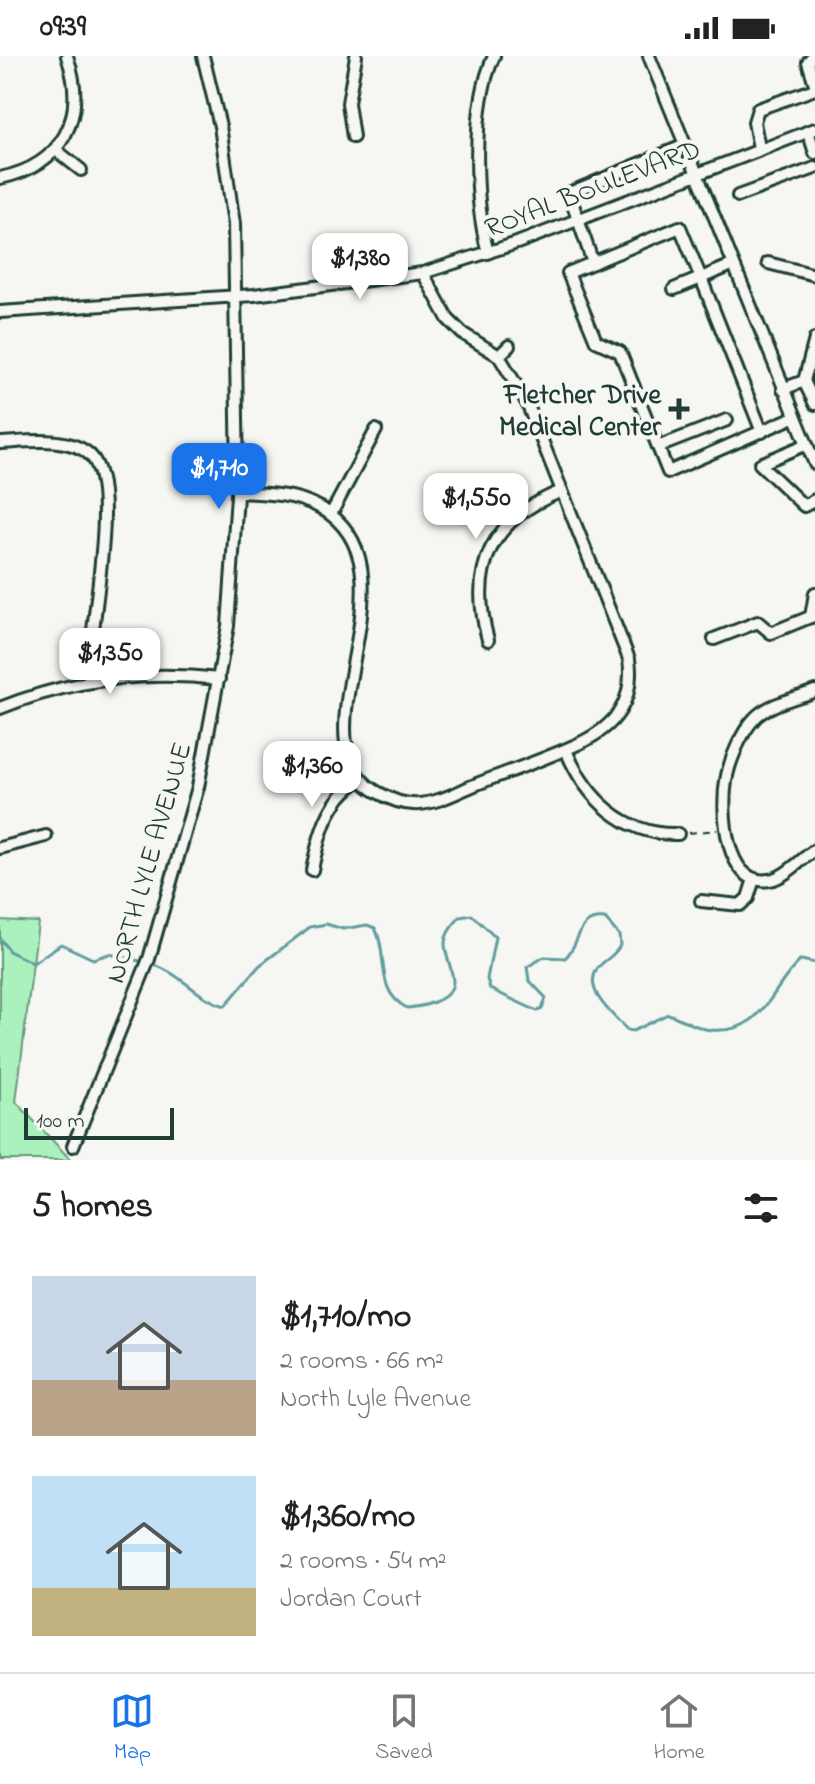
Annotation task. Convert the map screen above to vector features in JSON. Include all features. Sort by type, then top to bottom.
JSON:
[{"type":"street","points":[[0,178],[29,169],[57,151],[73,103],[67,56]]},
{"type":"street","name":"NORTH LYLE AVENUE","points":[[73,1146],[144,976],[198,787],[219,679],[234,571],[237,297],[230,186],[203,56]]},
{"type":"street","points":[[353,137],[348,103],[356,56]]},
{"type":"street","points":[[488,253],[480,213],[481,113],[484,77],[494,56]]},
{"type":"street","points":[[649,56],[683,146],[815,464]]},
{"type":"street","points":[[759,148],[754,122],[758,109],[815,87],[808,62],[813,56]]},
{"type":"street","points":[[811,130],[815,153]]},
{"type":"street","name":"ROYAL BOULEVARD","points":[[0,312],[237,297],[352,285],[423,273],[488,253],[811,130]]},
{"type":"street","points":[[593,263],[569,198],[574,190],[683,146]]},
{"type":"street","points":[[57,151],[81,170]]},
{"type":"street","points":[[738,196],[815,168]]},
{"type":"street","points":[[762,432],[680,227],[568,273],[596,341],[620,352],[668,472],[762,432],[794,417]]},
{"type":"street","points":[[768,263],[815,275]]},
{"type":"street","points":[[674,289],[732,265]]},
{"type":"street","points":[[237,492],[301,498],[331,514],[355,547],[363,573],[363,601],[344,735],[350,763],[360,780],[387,798],[417,804],[566,750],[606,730],[617,718],[629,694],[631,671],[625,645],[527,403],[499,356],[462,333],[448,319],[423,273]]},
{"type":"street","points":[[815,339],[804,381],[815,404]]},
{"type":"street","points":[[499,356],[509,346]]},
{"type":"street","points":[[783,389],[804,381]]},
{"type":"street","points":[[658,447],[727,420]]},
{"type":"street","points":[[331,514],[376,430]]},
{"type":"street","points":[[0,443],[48,442],[85,451],[97,465],[103,528],[88,658],[89,680]]},
{"type":"street","points":[[805,445],[760,464],[804,506],[815,500]]},
{"type":"street","points":[[488,640],[479,595],[483,565],[494,542],[521,512],[562,491]]},
{"type":"street","points":[[714,639],[758,622],[771,633],[813,616],[815,593]]},
{"type":"street","points":[[0,708],[33,694],[89,680],[171,676],[219,679]]},
{"type":"street","points":[[815,691],[764,711],[749,725],[726,782],[733,861],[741,872],[754,879],[775,879],[815,850]]},
{"type":"street","points":[[566,750],[579,779],[613,814],[645,829],[678,834]]},
{"type":"street","points":[[312,870],[317,842],[328,815],[360,780]]},
{"type":"street","points":[[0,848],[46,836]]},
{"type":"street","points":[[701,901],[740,905],[748,898],[754,879]]},
{"type":"path","points":[[678,834],[728,829]]},
{"type":"green space","points":[[0,920],[38,922],[16,1102],[71,1160],[0,1160]]},
{"type":"waterway","points":[[151,964],[225,1006],[259,966],[310,927],[326,924],[343,929],[367,925],[375,928],[379,938],[390,992],[407,1008],[435,1002],[451,989],[453,977],[445,940],[460,917],[472,915],[495,937],[487,979],[490,989],[537,1011],[542,1009],[546,998],[529,980],[527,967],[544,957],[565,958],[589,921],[605,919],[619,935],[620,945],[597,969],[594,986],[608,1009],[627,1030],[633,1031],[668,1014],[710,1030],[728,1030],[743,1025],[764,1007],[801,960],[815,963]]},
{"type":"waterway","points":[[0,939],[9,951],[33,963],[61,944],[93,959],[109,954],[144,962]]},
{"type":"place","name":"Fletcher Drive Medical Center","points":[[679,409]]}]
